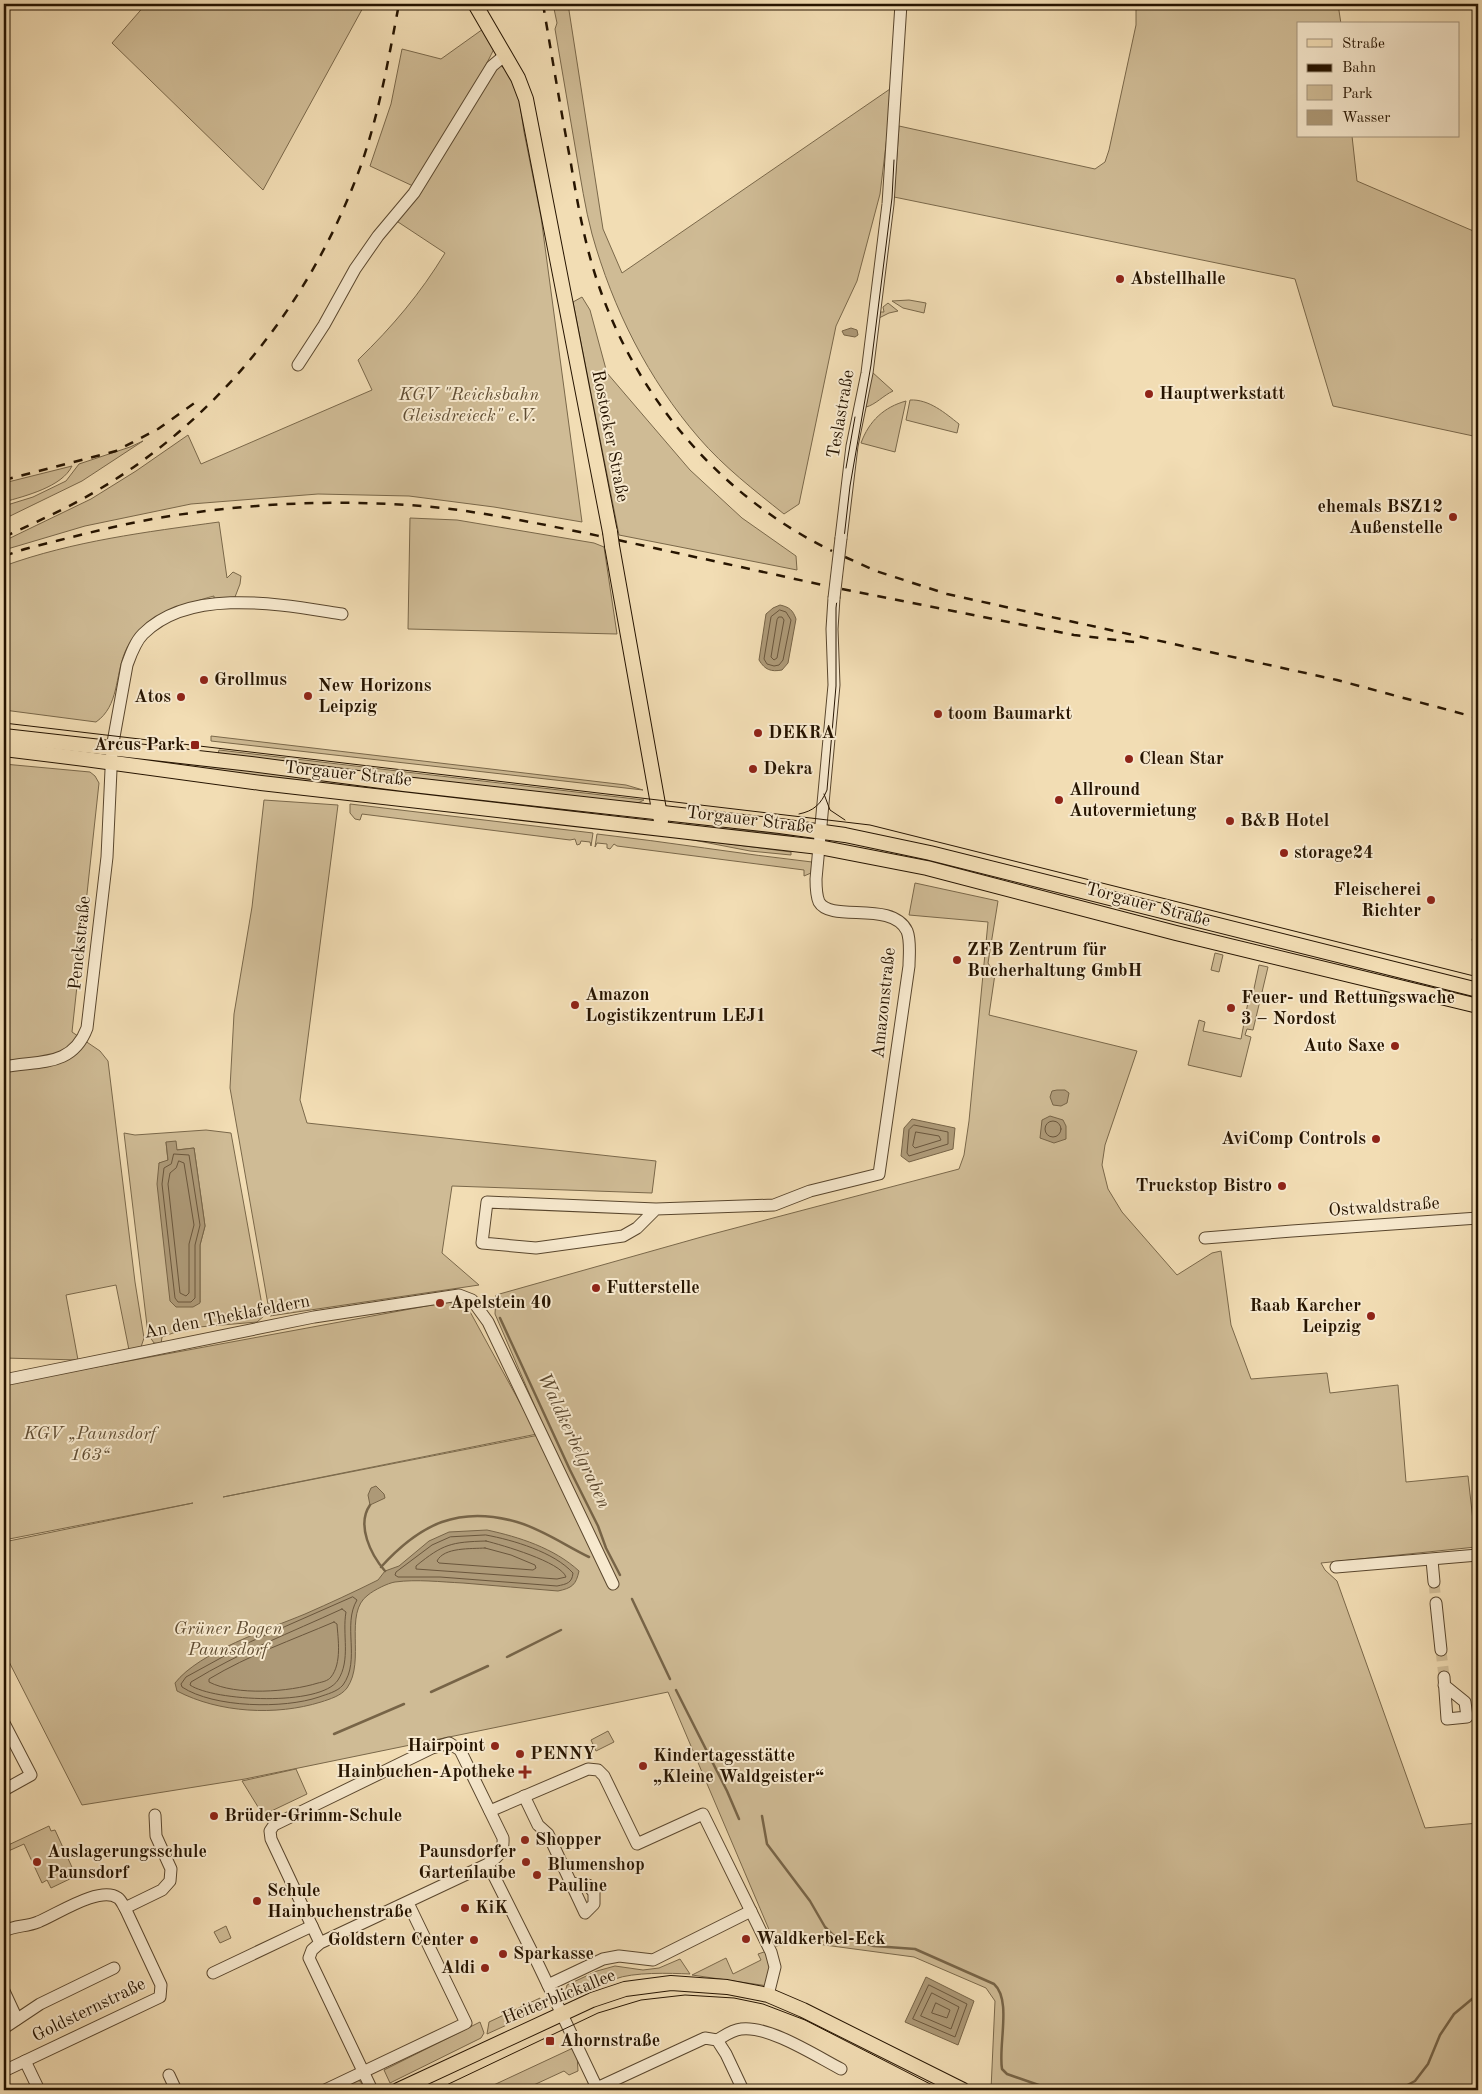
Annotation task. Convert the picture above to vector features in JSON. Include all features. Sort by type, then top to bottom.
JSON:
[{"type":"main road","name":"Rostocker Straße","points":[[474,4],[518,78],[526,99],[611,539],[662,829]]},
{"type":"main road","name":"Torgauer Straße","points":[[4,736],[261,784],[819,847],[927,868],[1176,933],[1478,1006]]},
{"type":"main road","name":"Torgauer Straße","points":[[4,749],[111,755],[404,784],[660,812],[820,832],[930,852],[1478,990]]},
{"type":"main road","name":"Heiterblickallee","points":[[398,2090],[562,2013],[599,1998],[647,1985],[671,1983],[727,1987],[768,1995],[804,2010],[963,2090]]},
{"type":"street","name":"Teslastraße","points":[[820,832],[834,685],[832,629],[834,598],[852,446],[869,359],[888,204],[901,4]]},
{"type":"street","points":[[298,365],[324,325],[355,269],[378,236],[414,192],[492,66],[504,56]]},
{"type":"street","name":"Penckstraße","points":[[4,1067],[61,1058],[75,1048],[83,1039],[87,1028],[107,848],[111,755],[127,664],[132,651],[142,636],[154,624],[190,609],[241,602],[342,614]]},
{"type":"street","name":"Amazonstraße","points":[[656,1209],[774,1205],[810,1191],[880,1174],[909,966],[907,932],[898,920],[886,916],[830,910],[820,902],[816,893],[816,879],[820,832]]},
{"type":"street","points":[[487,1202],[656,1209],[637,1228],[623,1236],[536,1248],[482,1243],[487,1202]]},
{"type":"street","name":"Ostwaldstraße","points":[[1206,1238],[1292,1225],[1478,1218]]},
{"type":"street","name":"An den Theklafeldern","points":[[4,1380],[314,1318],[458,1294],[472,1300],[488,1322],[613,1584]]},
{"type":"street","points":[[1336,1567],[1478,1555]]},
{"type":"street","points":[[1432,1560],[1434,1582]]},
{"type":"street","points":[[1436,1603],[1441,1650]]},
{"type":"street","points":[[4,1723],[31,1775],[4,1790]]},
{"type":"street","points":[[320,1943],[271,1839],[270,1830],[274,1825],[440,1744],[449,1743],[460,1750],[503,1838],[501,1854],[488,1864],[320,1943],[312,1950],[309,1958],[372,2090]]},
{"type":"street","points":[[490,1811],[588,1769],[598,1770],[604,1776],[637,1844],[703,1814],[771,1952],[774,1967],[768,1995]]},
{"type":"street","points":[[524,1796],[538,1825],[548,1834],[571,1883]]},
{"type":"street","points":[[4,1931],[16,1925],[36,1923],[93,1896],[108,1895],[118,1898],[125,1908],[162,1890],[170,1882],[171,1869],[156,1836],[155,1815]]},
{"type":"street","points":[[488,1864],[562,2013],[597,2089],[705,2038],[716,2040],[740,2029],[758,2031],[791,2043],[841,2069]]},
{"type":"street","points":[[325,2090],[466,2023],[408,1903]]},
{"type":"street","name":"Goldsternstraße","points":[[25,2061],[160,1997],[161,1985],[125,1908]]},
{"type":"street","name":"Heiterblickallee","points":[[548,1985],[603,1959],[619,1956],[653,1960],[751,1911]]},
{"type":"street","points":[[213,1974],[312,1926]]},
{"type":"street","points":[[4,2028],[40,2004],[114,1968]]},
{"type":"street","points":[[4,1991],[17,2019]]},
{"type":"street","points":[[716,2040],[726,2054],[743,2090]]},
{"type":"street","points":[[4,2071],[25,2061],[40,2090]]},
{"type":"street","points":[[169,2075],[176,2090]]},
{"type":"green space","points":[[146,4],[365,4],[263,190],[112,43]]},
{"type":"green space","points":[[553,4],[568,4],[603,229],[622,273],[890,89],[890,112],[880,194],[857,281],[836,326],[799,504],[784,514],[729,468],[699,438],[664,392],[648,367],[622,316],[610,289],[587,214],[555,29],[557,23]]},
{"type":"green space","points":[[1136,4],[1338,4],[1341,22],[1297,22],[1297,138],[1352,138],[1357,181],[1478,233],[1478,437],[1333,406],[1295,279],[894,197],[899,126],[1095,169],[1105,162],[1136,25]]},
{"type":"green space","points":[[483,29],[494,49],[469,98],[413,186],[370,166],[391,104],[402,49],[441,59]]},
{"type":"green space","name":"KGV \"Reichsbahn Gleisdreieck\" e.V.","points":[[501,66],[507,70],[519,98],[541,217],[582,522],[494,507],[409,496],[318,494],[191,504],[85,526],[4,550],[4,541],[91,499],[188,435],[201,464],[372,390],[358,360],[405,309],[445,253],[395,220],[494,71]]},
{"type":"green space","points":[[582,297],[590,310],[607,373],[690,470],[742,518],[796,556],[797,570],[619,535],[573,302]]},
{"type":"green space","points":[[909,300],[926,303],[924,313],[903,308],[892,301]]},
{"type":"green space","points":[[888,303],[898,311],[879,318],[880,312],[884,312],[883,307]]},
{"type":"green space","points":[[872,372],[893,391],[866,407]]},
{"type":"green space","points":[[910,400],[930,404],[942,411],[959,424],[957,433],[906,420]]},
{"type":"green space","points":[[906,401],[895,452],[861,443],[868,428],[878,416],[891,407]]},
{"type":"green space","points":[[143,441],[82,481],[4,519],[4,506],[33,497],[66,481],[79,464]]},
{"type":"green space","points":[[72,466],[60,480],[52,485],[32,494],[4,502],[4,483]]},
{"type":"green space","points":[[410,518],[457,520],[594,543],[604,547],[617,634],[408,629]]},
{"type":"green space","points":[[219,522],[227,578],[233,572],[241,576],[235,597],[214,599],[214,596],[203,599],[164,616],[139,633],[125,652],[109,708],[96,722],[4,710],[4,566],[30,557],[83,544]]},
{"type":"green space","points":[[211,736],[626,785],[643,790],[211,741]]},
{"type":"green space","points":[[219,750],[644,800],[636,804],[628,804],[218,754]]},
{"type":"green space","points":[[138,758],[233,769],[262,769],[644,817],[567,810],[531,809],[137,761]]},
{"type":"green space","points":[[4,764],[90,772],[99,783],[72,1032],[100,1051],[108,1061],[135,1282],[144,1338],[141,1347],[129,1350],[116,1285],[66,1295],[78,1360],[4,1358]]},
{"type":"green space","points":[[264,800],[338,805],[300,1100],[307,1123],[656,1161],[652,1193],[452,1186],[442,1253],[479,1285],[270,1316],[230,1088],[234,1014],[252,907]]},
{"type":"green space","points":[[350,804],[593,833],[591,846],[590,842],[581,841],[577,845],[575,839],[570,840],[362,814],[360,820],[355,819],[350,813]]},
{"type":"green space","points":[[687,819],[793,832],[793,836],[743,830],[701,828],[686,825]]},
{"type":"green space","points":[[597,834],[812,862],[811,873],[804,876],[804,870],[617,846],[614,844],[610,849],[607,848],[607,844],[597,843],[595,847]]},
{"type":"green space","points":[[683,838],[791,852],[791,855],[750,851]]},
{"type":"green space","points":[[915,883],[998,901],[988,963],[995,974],[989,1015],[1137,1051],[1105,1145],[1102,1165],[1108,1189],[1122,1212],[1177,1275],[1212,1253],[1221,1251],[1231,1325],[1251,1379],[1327,1373],[1330,1393],[1398,1385],[1406,1482],[1468,1476],[1476,1547],[1321,1563],[1325,1570],[1337,1581],[1425,1828],[1478,1823],[1478,2090],[991,2090],[995,2001],[986,1988],[914,1957],[787,1940],[787,1944],[776,1946],[668,1692],[245,1779],[82,1805],[4,1652],[4,1542],[193,1503],[4,1540],[4,1384],[448,1302],[468,1308],[537,1434],[223,1497],[539,1435],[571,1490],[495,1314],[496,1295],[705,1236],[959,1169],[964,1155],[969,1121],[988,922],[909,915]]},
{"type":"green space","points":[[1478,932],[1478,961],[1476,960],[1472,939]]},
{"type":"green space","points":[[1215,953],[1223,955],[1219,972],[1211,970]]},
{"type":"green space","points":[[1259,965],[1268,967],[1253,1030],[1247,1029],[1245,1035],[1251,1037],[1241,1077],[1188,1065],[1199,1020],[1205,1022],[1203,1031],[1241,1039],[1249,997],[1252,998]]},
{"type":"green space","points":[[206,1130],[231,1133],[264,1316],[257,1322],[187,1328],[162,1337],[161,1344],[154,1343],[148,1334],[124,1133],[135,1135]],"holes":[[[166,1142],[177,1150],[194,1148],[205,1226],[200,1245],[200,1302],[159,1163],[168,1161]]]},
{"type":"green space","points":[[608,1731],[614,1742],[596,1751],[591,1740]]},
{"type":"green space","points":[[296,1769],[307,1794],[263,1815],[242,1781]]},
{"type":"green space","points":[[49,1826],[51,1831],[55,1830],[76,1876],[51,1888],[47,1880],[42,1883],[24,1844],[4,1853],[4,1847]]},
{"type":"green space","points":[[226,1926],[231,1938],[220,1943],[214,1932]]},
{"type":"green space","points":[[767,1951],[772,1967],[768,1986],[692,1975],[726,1958],[733,1974],[761,1960],[758,1954]]},
{"type":"green space","points":[[680,1959],[690,1974],[632,1975],[615,1979],[577,1994],[567,1993],[567,1985],[597,1971],[615,1966],[643,1970],[659,1968]]},
{"type":"green space","points":[[540,1998],[542,2009],[487,2034],[489,2022]]},
{"type":"green space","points":[[480,2022],[484,2033],[481,2038],[390,2083],[384,2070]]},
{"type":"green space","points":[[573,2048],[577,2054],[578,2071],[569,2075],[564,2071],[523,2090],[483,2090]]},
{"type":"green space","points":[[360,2081],[366,2090],[342,2090],[350,2086],[349,2082]]},
{"type":"water","points":[[851,328],[857,330],[858,335],[855,337],[844,335],[842,331]]},
{"type":"water","points":[[780,605],[790,609],[796,619],[788,663],[782,670],[775,671],[766,668],[759,660],[766,614]]},
{"type":"water","points":[[1065,1090],[1069,1093],[1067,1103],[1061,1106],[1053,1105],[1050,1097],[1052,1091]]},
{"type":"water","points":[[1050,1116],[1063,1120],[1066,1126],[1066,1139],[1054,1143],[1040,1138],[1042,1120]]},
{"type":"water","points":[[912,1119],[955,1128],[953,1149],[909,1162],[901,1156],[904,1128]]},
{"type":"water","points":[[176,1141],[177,1150],[194,1148],[205,1226],[200,1245],[200,1303],[193,1307],[176,1307],[170,1301],[157,1184],[159,1163],[168,1160],[166,1142]]},
{"type":"water","points":[[376,1486],[384,1494],[385,1498],[370,1505],[368,1495],[371,1488]]},
{"type":"water","points":[[487,1530],[536,1544],[559,1556],[579,1571],[575,1583],[567,1589],[558,1591],[420,1581],[395,1582],[381,1587],[368,1595],[361,1603],[357,1613],[355,1625],[355,1665],[347,1688],[339,1695],[321,1702],[285,1709],[248,1710],[211,1704],[177,1691],[175,1683],[200,1661],[235,1642],[305,1614],[378,1580],[385,1571],[399,1566],[429,1541],[449,1532]]},
{"type":"water","points":[[926,1977],[974,2001],[958,2045],[905,2022]]},
{"type":"waterway","name":"Waldkerbelgraben","points":[[500,1318],[620,1575]]},
{"type":"waterway","points":[[370,1505],[364,1522],[367,1540],[375,1557],[385,1571]]},
{"type":"waterway","points":[[381,1567],[411,1539],[426,1529],[459,1517],[477,1516],[496,1517],[526,1525],[589,1557]]},
{"type":"waterway","name":"Waldkerbelgraben","points":[[632,1599],[670,1679]]},
{"type":"waterway","points":[[507,1657],[561,1630]]},
{"type":"waterway","points":[[431,1692],[488,1666]]},
{"type":"waterway","name":"Waldkerbelgraben","points":[[676,1690],[727,1791],[739,1819]]},
{"type":"waterway","points":[[334,1734],[404,1704]]},
{"type":"waterway","name":"Waldkerbelgraben","points":[[762,1816],[767,1844],[810,1901],[825,1927],[833,1935],[874,1946],[915,1949],[994,1984],[999,1991],[1002,2001],[1002,2069],[1007,2074],[1053,2090]]},
{"type":"waterway","points":[[1398,2090],[1415,2081],[1428,2064],[1440,2035],[1454,2014],[1478,1994]]},
{"type":"tunnel","points":[[1434,1582],[1436,1603]]},
{"type":"tunnel","points":[[1441,1650],[1444,1677]]},
{"type":"tram line","points":[[799,814],[809,811],[816,806],[827,790],[836,686],[836,608],[850,486],[871,365],[892,198],[894,160]]},
{"type":"tram line","points":[[846,468],[855,417]]},
{"type":"tram line","points":[[4,723],[870,825],[1478,977]]},
{"type":"tram line","points":[[824,794],[830,810],[845,820]]},
{"type":"tram line","points":[[436,2090],[598,2013],[641,2000],[685,1995],[734,1998],[763,2004],[805,2020],[942,2090]]},
{"type":"railway","points":[[4,537],[64,509],[98,490],[142,461],[182,429],[220,393],[254,355],[285,313],[313,270],[337,224],[357,176],[377,112],[399,4]]},
{"type":"railway","points":[[543,4],[583,229],[601,292],[618,333],[639,372],[663,409],[691,444],[722,476],[756,504],[793,530],[832,551]]},
{"type":"railway","points":[[4,480],[116,451],[158,429],[196,402]]},
{"type":"railway","points":[[4,556],[66,538],[170,516],[223,509],[291,504],[359,503],[427,506],[496,516],[604,537]]},
{"type":"railway","points":[[618,540],[827,586]]},
{"type":"railway","points":[[845,557],[876,571],[947,594],[1337,680],[1478,718]]},
{"type":"railway","points":[[842,589],[1074,635],[1142,643]]},
{"type":"place","name":"Abstellhalle","points":[[1120,279]]},
{"type":"place","name":"Hauptwerkstatt","points":[[1149,394]]},
{"type":"place","name":"ehemals BSZ12 Außenstelle","points":[[1453,517]]},
{"type":"place","name":"Grollmus","points":[[204,680]]},
{"type":"place","name":"New Horizons Leipzig","points":[[308,696]]},
{"type":"place","name":"Atos","points":[[181,697]]},
{"type":"place","name":"toom Baumarkt","points":[[938,714]]},
{"type":"place","name":"DEKRA","points":[[758,733]]},
{"type":"place","name":"Arcus Park","points":[[195,745]]},
{"type":"place","name":"Clean Star","points":[[1129,759]]},
{"type":"place","name":"Dekra","points":[[753,769]]},
{"type":"place","name":"Allround Autovermietung","points":[[1059,800]]},
{"type":"place","name":"B&B Hotel","points":[[1230,821]]},
{"type":"place","name":"storage24","points":[[1284,853]]},
{"type":"place","name":"Fleischerei Richter","points":[[1431,900]]},
{"type":"place","name":"ZFB Zentrum für Bucherhaltung GmbH","points":[[957,960]]},
{"type":"place","name":"Amazon Logistikzentrum LEJ1","points":[[575,1005]]},
{"type":"place","name":"Feuer- und Rettungswache 3 – Nordost","points":[[1231,1008]]},
{"type":"place","name":"Auto Saxe","points":[[1395,1046]]},
{"type":"place","name":"AviComp Controls","points":[[1376,1139]]},
{"type":"place","name":"Truckstop Bistro","points":[[1282,1186]]},
{"type":"place","name":"Futterstelle","points":[[596,1288]]},
{"type":"place","name":"Apelstein 40","points":[[440,1303]]},
{"type":"place","name":"Raab Karcher Leipzig","points":[[1371,1316]]},
{"type":"place","name":"Hairpoint","points":[[495,1746]]},
{"type":"place","name":"PENNY","points":[[520,1754]]},
{"type":"place","name":"Kindertagesstätte „Kleine Waldgeister“","points":[[643,1766]]},
{"type":"place","name":"Hainbuchen-Apotheke","points":[[525,1772]]},
{"type":"place","name":"Brüder-Grimm-Schule","points":[[214,1816]]},
{"type":"place","name":"Shopper","points":[[525,1840]]},
{"type":"place","name":"Auslagerungsschule Paunsdorf","points":[[37,1862]]},
{"type":"place","name":"Paunsdorfer Gartenlaube","points":[[526,1862]]},
{"type":"place","name":"Blumenshop Pauline","points":[[537,1875]]},
{"type":"place","name":"Schule Hainbuchenstraße","points":[[257,1901]]},
{"type":"place","name":"KiK","points":[[465,1908]]},
{"type":"place","name":"Waldkerbel-Eck","points":[[746,1939]]},
{"type":"place","name":"Goldstern Center","points":[[474,1940]]},
{"type":"place","name":"Sparkasse","points":[[503,1954]]},
{"type":"place","name":"Aldi","points":[[485,1968]]},
{"type":"place","name":"Ahornstraße","points":[[550,2041]]},
{"type":"park label","name":"KGV „Paunsdorf 163“","points":[[90,1444]]},
{"type":"park label","name":"Grüner Bogen Paunsdorf","points":[[228,1639]]}]
